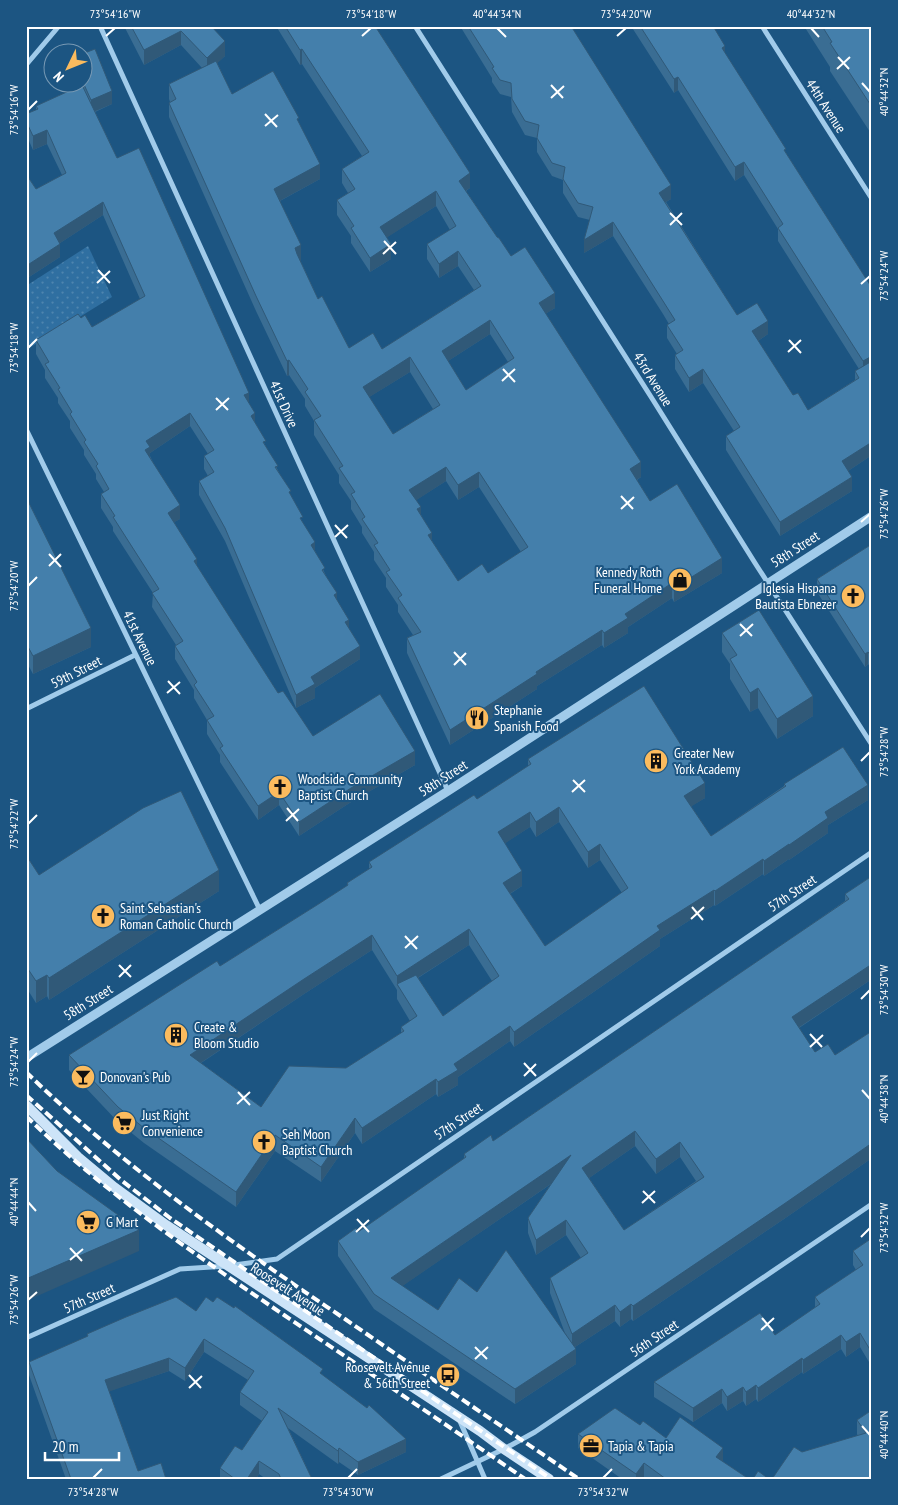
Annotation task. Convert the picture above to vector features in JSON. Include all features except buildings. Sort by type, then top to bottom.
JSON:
[{"type":"main road","name":"Roosevelt Avenue","points":[[26,1105],[78,1157],[114,1187],[227,1266],[480,1430],[504,1449],[549,1479]]},
{"type":"street","points":[[26,65],[59,26]]},
{"type":"street","name":"41st Drive","points":[[100,26],[448,791]]},
{"type":"street","name":"43rd Avenue","points":[[415,26],[767,583],[872,744]]},
{"type":"street","name":"44th Avenue","points":[[762,26],[872,199]]},
{"type":"street","name":"41st Avenue","points":[[26,429],[260,910]]},
{"type":"street","name":"58th Street","points":[[26,1058],[448,791],[872,516]]},
{"type":"street","name":"59th Street","points":[[26,709],[135,655]]},
{"type":"street","name":"57th Street","points":[[26,1338],[180,1270],[277,1259],[872,852]]},
{"type":"street","name":"56th Street","points":[[441,1479],[535,1432],[872,1204]]},
{"type":"street","points":[[458,1416],[486,1479]]},
{"type":"shaded area","points":[[88,246],[112,297],[26,350],[26,286]]},
{"type":"railway","points":[[26,1072],[101,1140],[220,1233],[579,1479]]},
{"type":"railway","points":[[26,1095],[121,1180],[170,1218],[551,1479]]},
{"type":"railway","points":[[26,1116],[87,1171],[150,1221],[250,1292],[525,1479]]},
{"type":"place","name":"Kennedy Roth Funeral Home","points":[[680,580]]},
{"type":"place","name":"Iglesia Hispana Bautista Ebnezer","points":[[853,596]]},
{"type":"place","name":"Stephanie Spanish Food","points":[[477,718]]},
{"type":"place","name":"Greater New York Academy","points":[[656,761]]},
{"type":"place","name":"Woodside Community Baptist Church","points":[[280,787]]},
{"type":"place","name":"Saint Sebastian's Roman Catholic Church","points":[[103,916]]},
{"type":"place","name":"Create & Bloom Studio","points":[[176,1035]]},
{"type":"place","name":"Donovan's Pub","points":[[83,1077]]},
{"type":"place","name":"Just Right Convenience","points":[[124,1123]]},
{"type":"place","name":"Seh Moon Baptist Church","points":[[264,1142]]},
{"type":"place","name":"G Mart","points":[[88,1222]]},
{"type":"place","name":"Roosevelt Avenue & 56th Street","points":[[448,1375]]},
{"type":"place","name":"Tapia & Tapia","points":[[591,1446]]}]
